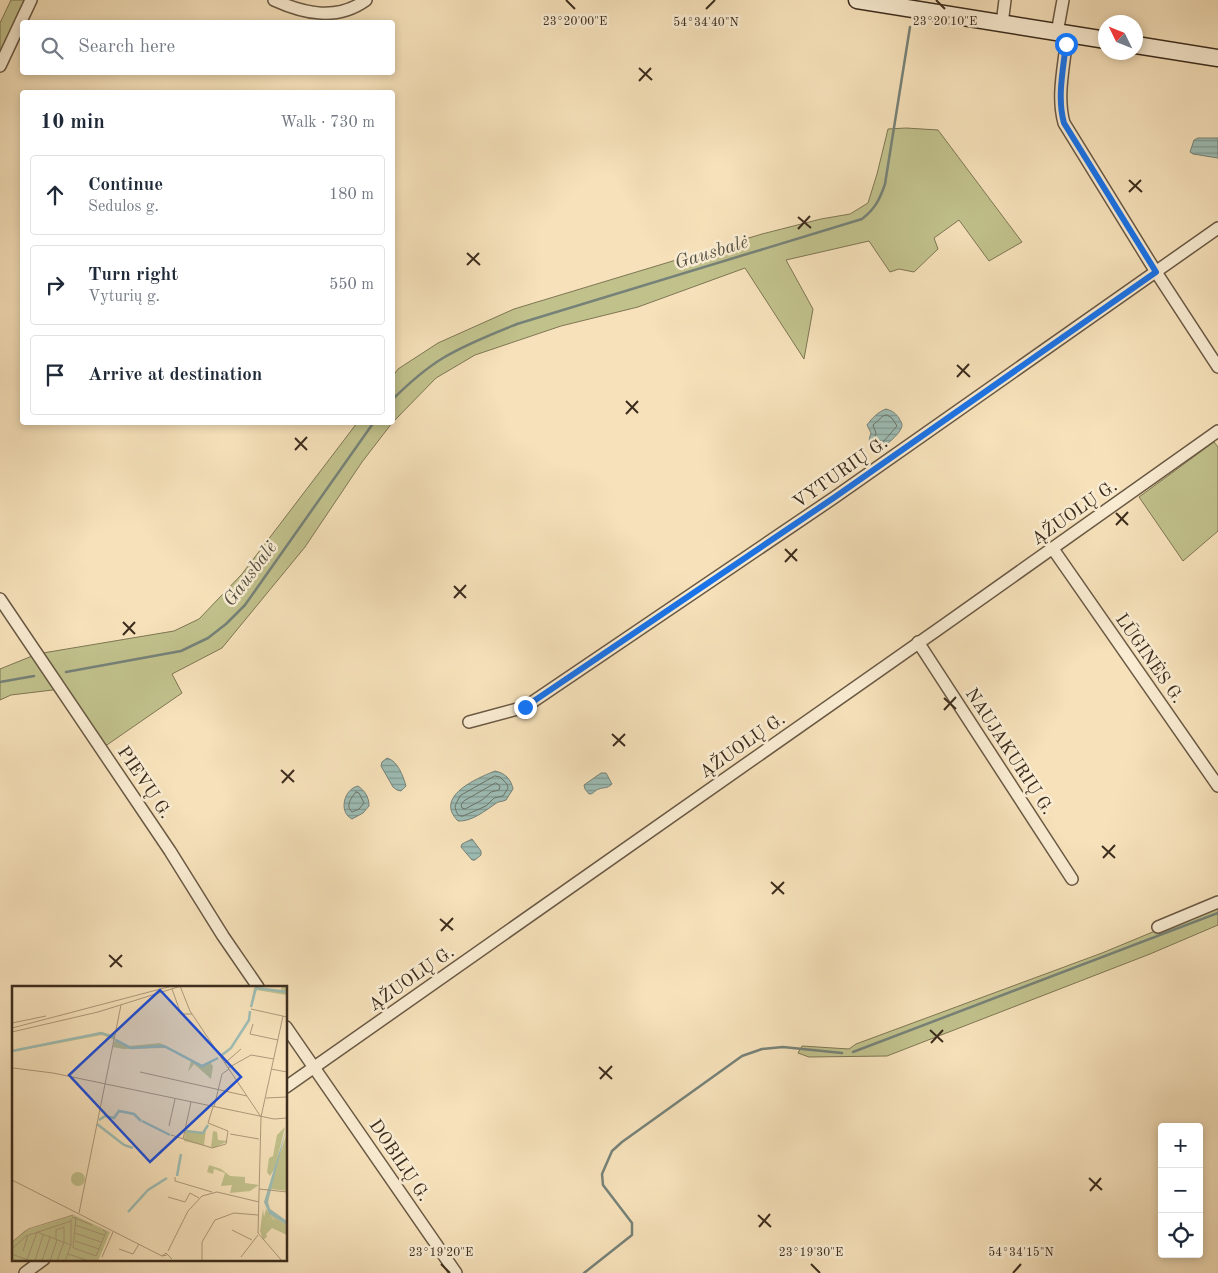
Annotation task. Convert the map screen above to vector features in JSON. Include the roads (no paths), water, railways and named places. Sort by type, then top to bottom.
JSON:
[{"type":"main road","points":[[857,0],[1098,39]]},
{"type":"main road","points":[[1143,46],[1218,58]]},
{"type":"street","points":[[22,20],[31,0]]},
{"type":"street","points":[[274,0],[298,10],[322,14],[348,10],[366,0]]},
{"type":"street","points":[[1002,24],[1005,0]]},
{"type":"street","points":[[1063,0],[1060,97],[1064,123],[1156,272],[1218,367]]},
{"type":"street","points":[[0,66],[20,23]]},
{"type":"street","name":"VYTURIŲ G.","points":[[469,722],[525,707],[835,497],[1218,228]]},
{"type":"street","name":"ĄŽUOLŲ G.","points":[[288,1086],[1053,549],[1218,431]]},
{"type":"street","name":"LŪGINĖS G.","points":[[1053,549],[1218,786]]},
{"type":"street","name":"PIEVŲ G.","points":[[0,599],[170,851],[223,936],[257,986]]},
{"type":"street","name":"NAUJAKURIŲ G.","points":[[918,642],[1072,880]]},
{"type":"street","points":[[1158,927],[1218,902]]},
{"type":"street","points":[[288,1030],[315,1066]]},
{"type":"street","name":"DOBILŲ G.","points":[[315,1066],[456,1273]]},
{"type":"street","points":[[25,1273],[43,1260]]},
{"type":"water","points":[[1198,138],[1218,138],[1218,158],[1190,152],[1194,140]]},
{"type":"water","points":[[886,409],[892,411],[899,418],[902,425],[896,436],[878,450],[872,448],[870,444],[871,433],[867,425],[875,416]]},
{"type":"water","points":[[387,758],[394,762],[402,774],[406,786],[401,791],[393,787],[381,766],[382,762]]},
{"type":"water","points":[[495,771],[507,777],[512,785],[513,789],[506,800],[496,803],[473,818],[458,821],[452,812],[451,804],[454,797],[468,784]]},
{"type":"water","points":[[601,773],[606,773],[612,784],[609,787],[589,794],[584,785]]},
{"type":"water","points":[[358,786],[366,794],[369,806],[363,813],[352,819],[345,811],[344,801],[349,791]]},
{"type":"water","points":[[472,839],[481,851],[481,855],[475,860],[472,860],[461,847],[462,844]]},
{"type":"waterway","name":"Gausbalė","points":[[395,397],[416,378],[443,358],[489,335],[517,324],[862,219],[876,203],[885,184],[910,27]]},
{"type":"waterway","name":"Gausbalė","points":[[66,672],[181,651],[208,638],[226,624],[245,605],[372,425]]},
{"type":"waterway","name":"Gausbalė","points":[[0,682],[34,676]]},
{"type":"waterway","points":[[853,1052],[1218,913]]},
{"type":"waterway","points":[[584,1273],[632,1235],[632,1223],[603,1185],[602,1174],[612,1151],[622,1142],[742,1056],[762,1049],[783,1047],[842,1053]]}]
